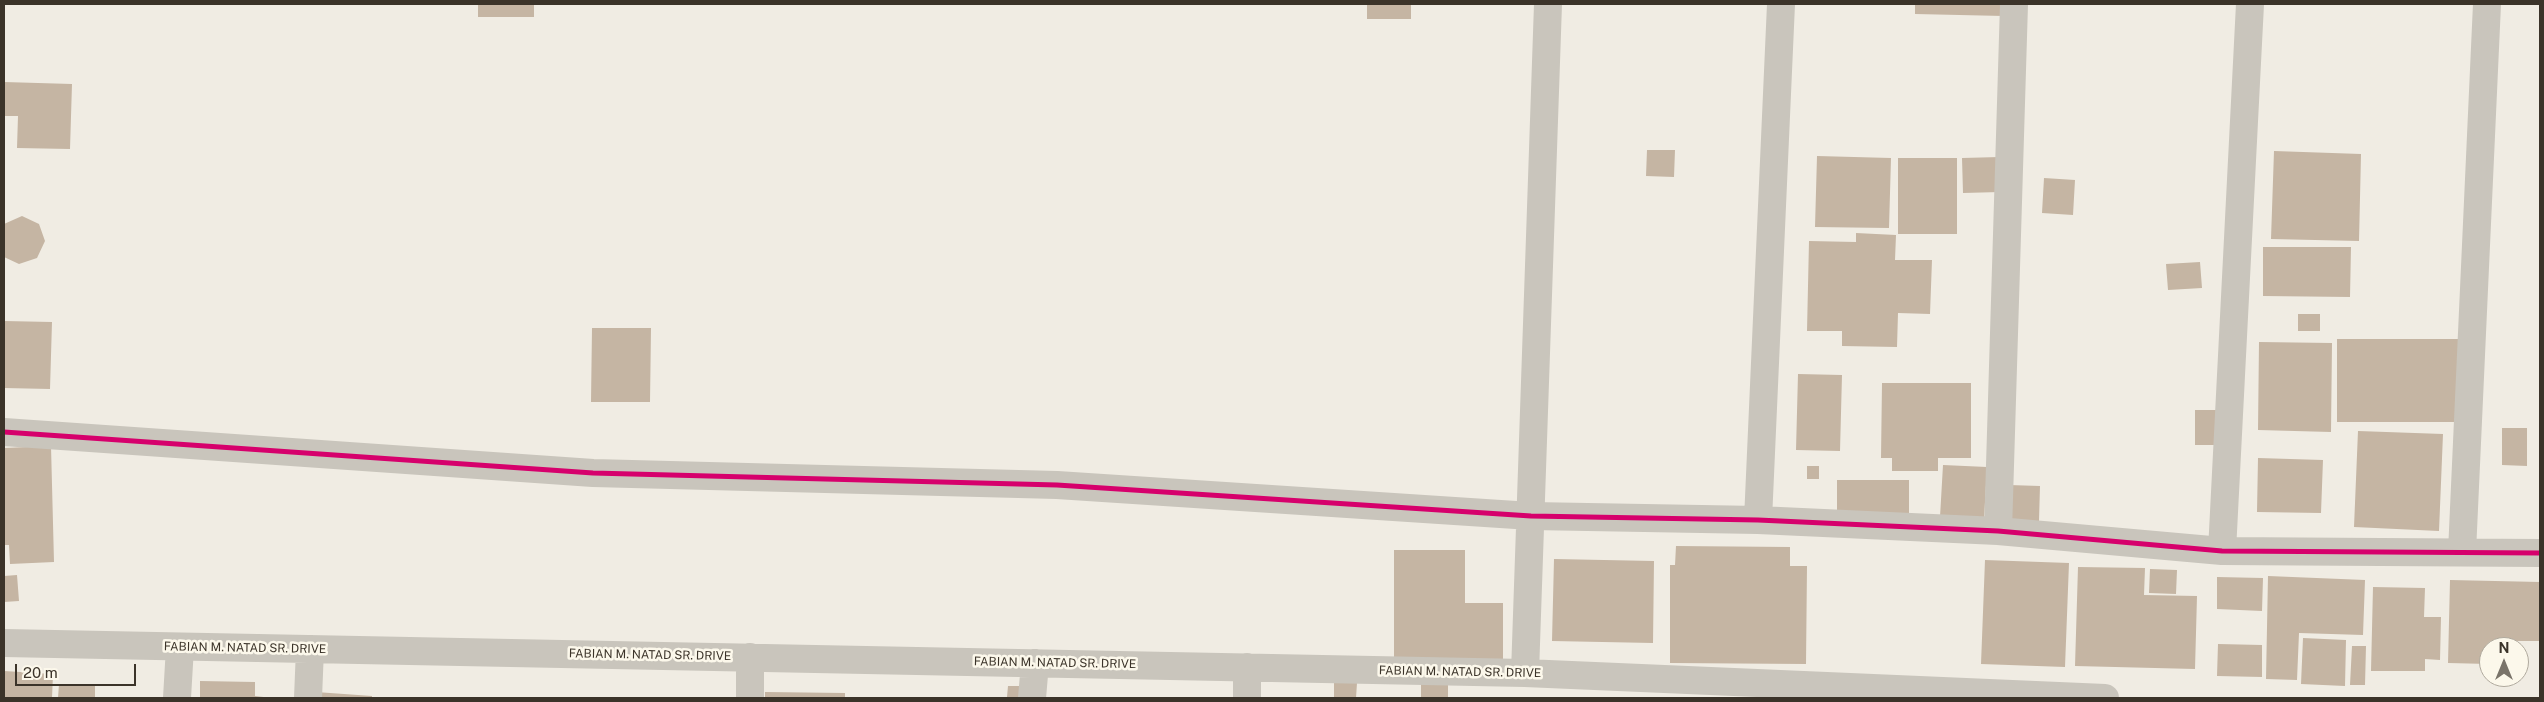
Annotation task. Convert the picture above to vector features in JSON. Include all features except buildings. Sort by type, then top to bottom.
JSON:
[{"type":"street","points":[[1525,673],[1532,516],[1548,4]]},
{"type":"street","points":[[1758,520],[1781,4]]},
{"type":"street","points":[[1998,532],[2014,4]]},
{"type":"street","points":[[2222,551],[2250,4]]},
{"type":"street","points":[[2462,552],[2487,4]]},
{"type":"street","points":[[4,432],[593,472],[1057,485],[1532,516],[1758,520],[1998,532],[2222,551],[2540,553]]},
{"type":"street","name":"FABIAN M. NATAD SR. DRIVE","points":[[4,643],[1525,673],[2105,698]]},
{"type":"street","points":[[177,698],[180,647]]},
{"type":"street","points":[[308,698],[310,649]]},
{"type":"street","points":[[750,657],[750,698]]},
{"type":"street","points":[[1032,698],[1035,663]]},
{"type":"street","points":[[1247,668],[1247,698]]},
{"type":"cycle path","points":[[4,432],[593,473],[1057,485],[1531,516],[1758,520],[1998,531],[2222,551],[2540,553]]}]
